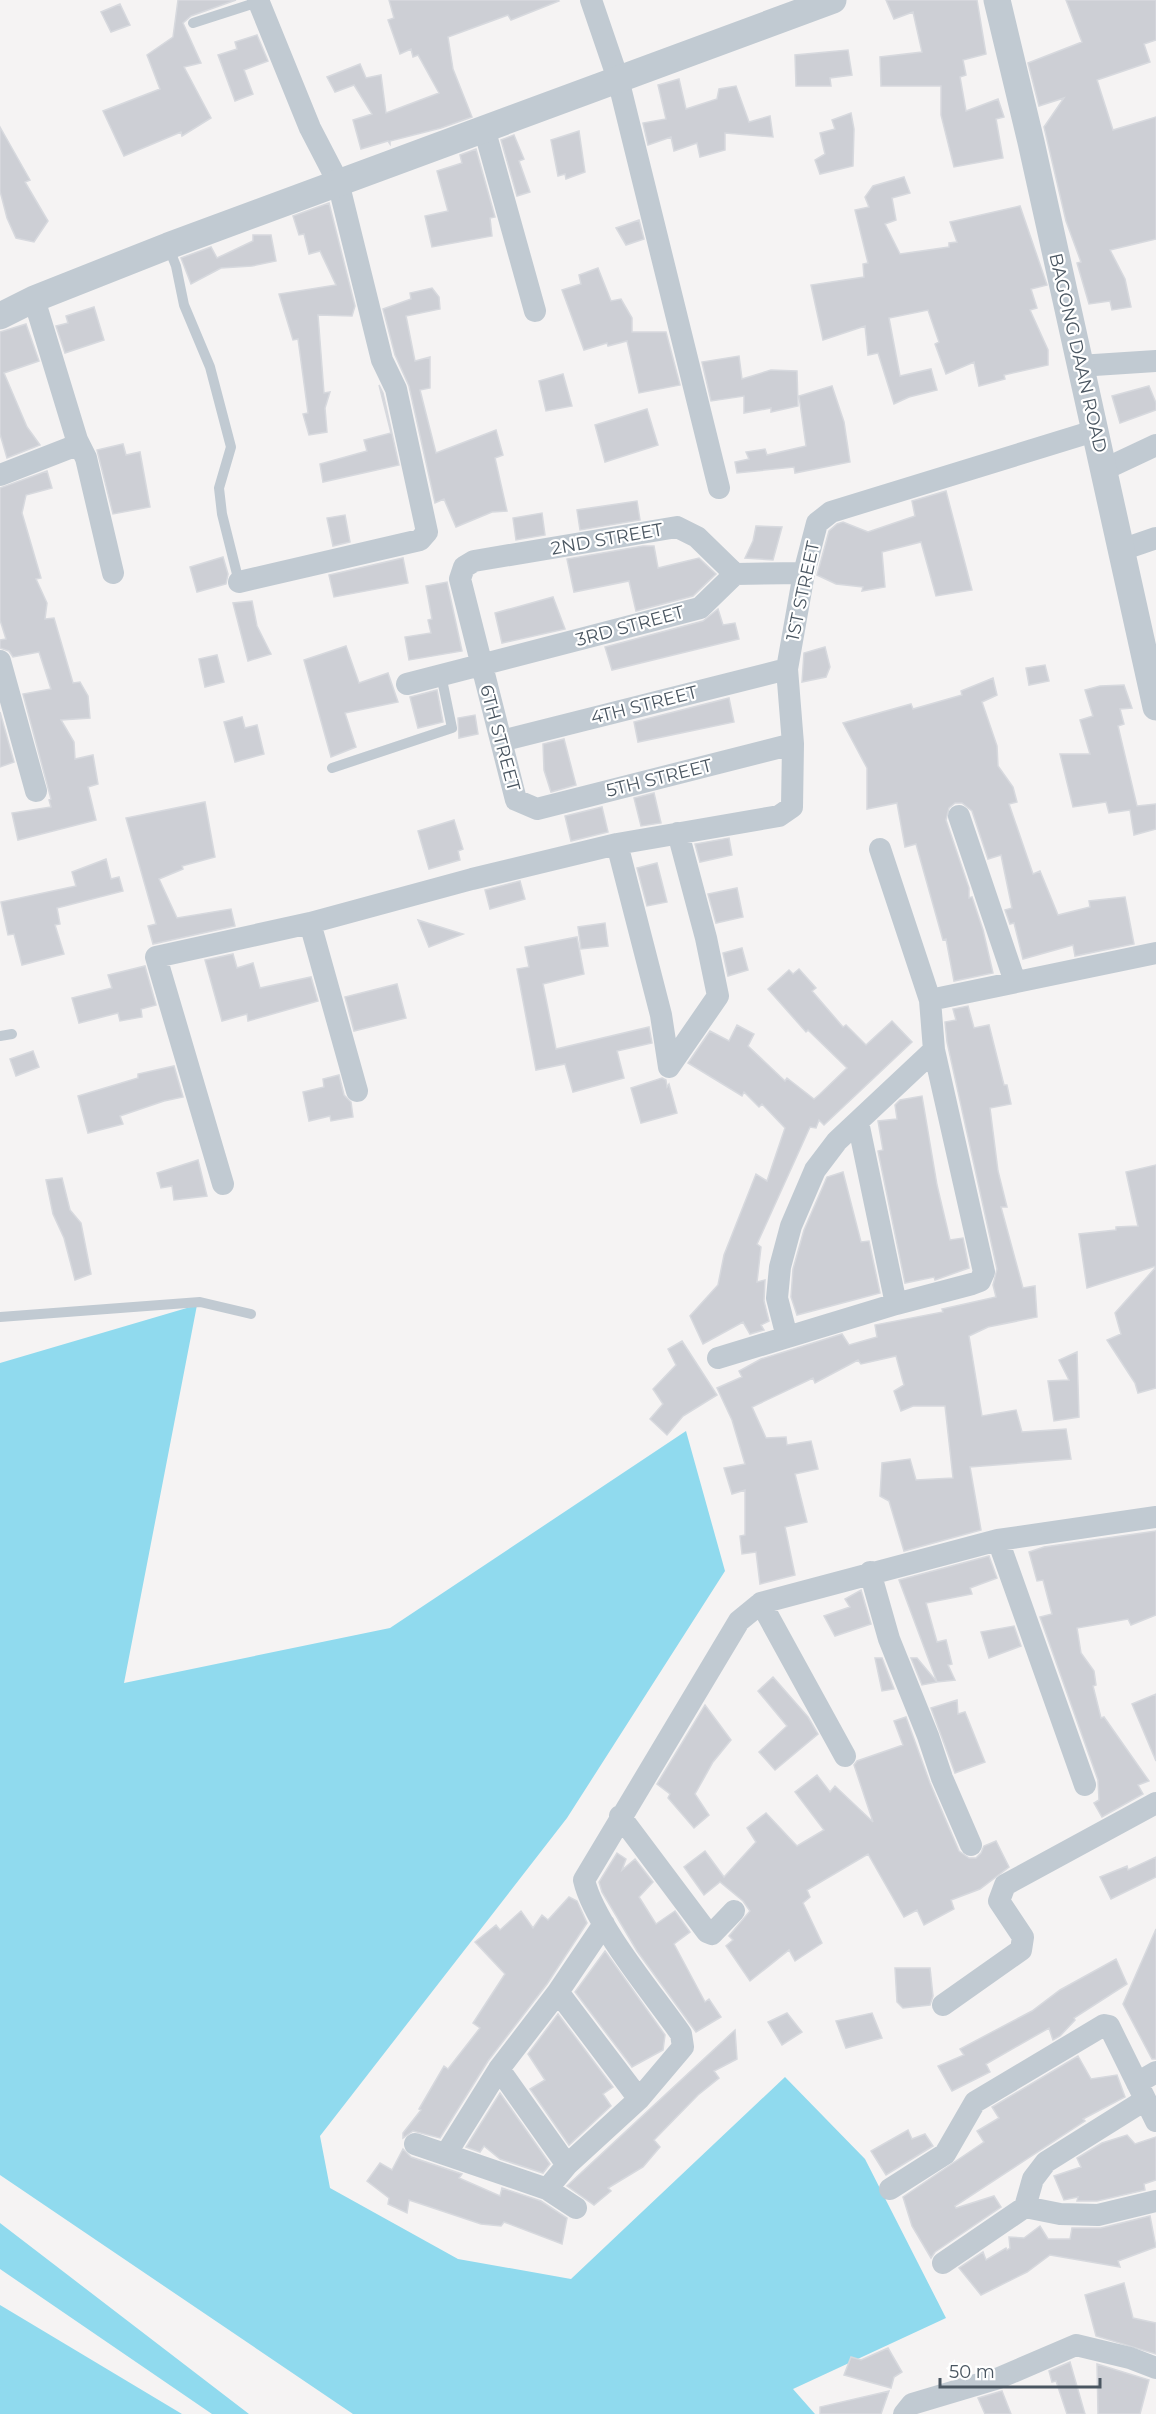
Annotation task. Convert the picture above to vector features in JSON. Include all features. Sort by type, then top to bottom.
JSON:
[{"type":"street","points":[[591,0],[618,79],[719,488]]},
{"type":"street","points":[[0,315],[34,299],[168,246],[833,0]]},
{"type":"street","name":"BAGONG DAAN ROAD","points":[[997,0],[1031,142],[1079,366],[1105,469],[1156,707]]},
{"type":"street","points":[[239,582],[420,540],[427,532],[396,389],[382,360],[338,182],[310,128],[258,1]]},
{"type":"street","points":[[484,128],[535,311]]},
{"type":"street","points":[[34,299],[77,440],[86,458],[113,573]]},
{"type":"street","points":[[1079,366],[1156,361]]},
{"type":"street","name":"1ST STREET","points":[[678,833],[758,821],[779,816],[792,807],[793,744],[787,669],[804,573],[818,523],[831,512],[1094,431]]},
{"type":"street","points":[[0,475],[72,447],[77,440]]},
{"type":"street","points":[[1105,469],[1156,445]]},
{"type":"street","name":"2ND STREET","points":[[464,567],[474,561],[677,527],[697,537],[735,574]]},
{"type":"street","points":[[1121,550],[1156,538]]},
{"type":"street","name":"6TH STREET","points":[[464,567],[460,579],[481,665],[516,800],[525,806]]},
{"type":"street","points":[[735,574],[804,573]]},
{"type":"street","name":"3RD STREET","points":[[481,665],[700,608],[735,574]]},
{"type":"street","points":[[0,661],[36,791]]},
{"type":"street","name":"6TH STREET","points":[[407,684],[481,665]]},
{"type":"street","name":"4TH STREET","points":[[501,741],[787,669]]},
{"type":"street","name":"5TH STREET","points":[[525,806],[537,809],[793,744]]},
{"type":"street","points":[[959,816],[1015,982]]},
{"type":"street","points":[[223,1184],[156,957],[310,923],[472,879],[617,844],[678,833],[718,996],[669,1067],[661,1015],[617,844]]},
{"type":"street","points":[[718,1358],[896,1304],[972,1284],[980,1281],[984,1272],[934,1050],[930,1000],[880,849]]},
{"type":"street","points":[[310,923],[357,1091]]},
{"type":"street","points":[[930,1000],[1156,953]]},
{"type":"street","points":[[787,1337],[777,1298],[780,1267],[791,1226],[815,1170],[837,1141],[934,1050]]},
{"type":"street","points":[[858,1122],[896,1304]]},
{"type":"street","points":[[547,2189],[567,2165],[639,2099],[684,2043],[681,2034],[604,1924],[587,1896],[584,1880],[620,1816],[739,1621],[761,1603],[870,1572],[998,1540],[1156,1517]]},
{"type":"street","points":[[998,1540],[1085,1785]]},
{"type":"street","points":[[870,1572],[889,1639],[970,1845]]},
{"type":"street","points":[[761,1603],[845,1756]]},
{"type":"street","points":[[943,2005],[1022,1950],[1023,1937],[999,1901],[1005,1885],[1156,1803]]},
{"type":"street","points":[[620,1816],[707,1932],[712,1934],[717,1931],[734,1911]]},
{"type":"street","points":[[446,2154],[499,2069],[558,1992],[604,1924]]},
{"type":"street","points":[[558,1992],[639,2099]]},
{"type":"street","points":[[890,2189],[945,2154],[975,2102],[1101,2026],[1109,2026],[1146,2085],[1156,2121]]},
{"type":"street","points":[[499,2069],[567,2165]]},
{"type":"street","points":[[943,2263],[1025,2206],[1033,2179],[1046,2162],[1146,2085]]},
{"type":"street","points":[[415,2144],[547,2189],[576,2208]]},
{"type":"street","points":[[1025,2206],[1060,2214],[1098,2216],[1156,2201]]},
{"type":"street","points":[[904,2414],[912,2404],[999,2378],[1076,2345],[1130,2358],[1156,2368]]},
{"type":"lane","points":[[193,23],[258,1]]},
{"type":"lane","points":[[168,246],[176,266],[184,305],[210,367],[231,447],[219,488],[222,514],[239,582]]},
{"type":"lane","points":[[332,768],[452,728],[441,675]]},
{"type":"lane","points":[[0,1036],[12,1034]]},
{"type":"lane","points":[[0,1317],[200,1302],[252,1314]]},
{"type":"water","points":[[197,1305],[124,1683],[390,1628],[686,1431],[725,1571],[567,1818],[320,2136],[330,2188],[458,2259],[571,2279],[785,2077],[865,2159],[946,2318],[793,2389],[815,2414],[353,2414],[0,2175],[0,1363]]},
{"type":"water","points":[[0,2223],[249,2414],[212,2414],[0,2269]]},
{"type":"water","points":[[0,2305],[182,2414],[0,2414]]},
{"type":"building","points":[[178,0],[236,0],[191,16],[183,23],[201,63],[184,67],[211,118],[182,136],[181,132],[124,156],[103,111],[160,89],[147,55],[173,37]]},
{"type":"building","points":[[389,0],[559,1],[511,20],[508,15],[448,37],[453,69],[472,117],[441,128],[390,141],[390,144],[388,141],[361,149],[353,120],[372,114],[354,85],[335,92],[327,77],[360,64],[366,78],[381,75],[386,113],[439,93],[418,55],[413,57],[411,49],[400,54],[388,20],[394,18]]},
{"type":"building","points":[[886,0],[977,0],[986,54],[963,60],[966,75],[960,77],[966,111],[998,99],[1004,117],[996,119],[1003,158],[954,167],[941,115],[941,86],[881,86],[880,57],[922,52],[913,12],[894,19]]},
{"type":"building","points":[[1066,0],[1156,0],[1156,40],[1144,44],[1150,62],[1097,80],[1113,130],[1156,117],[1156,239],[1110,250],[1125,279],[1131,307],[1112,310],[1110,301],[1089,304],[1077,263],[1081,262],[1066,221],[1044,127],[1064,98],[1039,106],[1028,63],[1082,42]]},
{"type":"building","points":[[120,4],[130,25],[111,32],[101,12]]},
{"type":"building","points":[[257,35],[268,61],[244,70],[253,94],[235,101],[218,55],[237,49],[235,42]]},
{"type":"building","points":[[848,50],[852,75],[830,78],[831,86],[796,86],[795,55]]},
{"type":"building","points":[[679,79],[686,109],[717,99],[719,89],[736,86],[749,122],[770,116],[773,137],[725,133],[725,150],[700,157],[697,143],[674,151],[671,137],[648,145],[643,123],[666,119],[658,85]]},
{"type":"building","points":[[851,113],[854,129],[853,166],[820,174],[815,160],[825,154],[820,133],[835,129],[832,120]]},
{"type":"building","points":[[0,127],[30,180],[25,182],[48,221],[34,242],[16,238],[7,218],[0,191]]},
{"type":"building","points":[[579,131],[585,172],[566,179],[565,174],[558,176],[551,140]]},
{"type":"building","points":[[514,135],[524,159],[519,161],[530,192],[517,196],[501,140]]},
{"type":"building","points":[[476,149],[495,217],[490,218],[492,236],[432,247],[425,216],[448,211],[437,171],[462,163],[460,155]]},
{"type":"building","points":[[904,177],[910,193],[892,198],[896,220],[885,224],[900,254],[949,247],[949,243],[957,242],[950,222],[1020,206],[1047,285],[1031,289],[1037,308],[1030,310],[1048,350],[1048,365],[1004,375],[1005,379],[979,386],[974,362],[946,374],[935,344],[939,342],[928,310],[889,318],[900,376],[931,369],[937,390],[909,397],[894,404],[878,353],[868,355],[865,326],[823,340],[811,285],[864,277],[863,264],[868,263],[855,210],[869,207],[865,197],[873,186]]},
{"type":"building","points":[[329,203],[355,306],[352,316],[318,315],[324,393],[330,392],[325,408],[327,432],[309,435],[303,414],[308,413],[298,339],[293,340],[279,294],[336,285],[320,251],[309,254],[304,234],[299,235],[293,216]]},
{"type":"building","points":[[639,220],[644,239],[626,245],[616,228]]},
{"type":"building","points":[[253,235],[271,235],[276,261],[252,266],[221,268],[191,284],[181,258],[211,247],[217,258],[253,241]]},
{"type":"building","points":[[598,268],[611,301],[621,299],[632,318],[632,332],[666,332],[680,385],[639,393],[627,341],[608,346],[607,343],[584,350],[562,290],[581,284],[579,275]]},
{"type":"building","points":[[432,288],[439,297],[440,309],[406,316],[415,361],[430,357],[430,388],[420,390],[436,453],[496,430],[503,455],[495,458],[507,511],[492,512],[456,527],[444,499],[435,503],[409,386],[395,355],[383,309],[411,299],[410,293]]},
{"type":"building","points":[[94,307],[104,340],[65,353],[56,326],[68,323],[66,316]]},
{"type":"building","points":[[26,324],[39,361],[4,373],[27,427],[40,445],[7,458],[0,434],[0,332]]},
{"type":"building","points":[[739,356],[742,379],[771,370],[797,371],[798,406],[771,412],[771,408],[744,413],[744,396],[711,401],[702,362]]},
{"type":"building","points":[[563,374],[572,406],[546,411],[539,381]]},
{"type":"building","points":[[379,385],[383,393],[399,465],[323,482],[320,464],[367,451],[364,440],[391,433]]},
{"type":"building","points":[[832,386],[844,422],[850,462],[795,473],[794,467],[737,473],[735,462],[749,459],[746,452],[765,449],[767,455],[806,446],[799,396]]},
{"type":"building","points":[[1149,386],[1156,403],[1156,410],[1120,423],[1112,396]]},
{"type":"building","points":[[647,409],[658,445],[605,462],[595,425]]},
{"type":"building","points":[[123,444],[126,455],[140,452],[150,507],[113,514],[97,450]]},
{"type":"building","points":[[47,471],[52,488],[26,495],[22,513],[41,578],[36,579],[47,603],[45,619],[54,618],[73,683],[80,682],[88,696],[90,718],[61,720],[74,742],[75,759],[93,755],[98,784],[88,787],[96,820],[18,840],[12,813],[51,807],[49,800],[51,799],[23,694],[51,689],[39,652],[13,657],[9,651],[0,648],[0,640],[6,639],[0,620],[0,488]]},
{"type":"building","points":[[946,491],[972,590],[936,596],[921,542],[882,552],[885,587],[862,591],[863,587],[836,584],[817,575],[829,531],[837,524],[843,522],[868,532],[915,516],[912,501]]},
{"type":"building","points":[[637,501],[640,520],[580,530],[577,510]]},
{"type":"building","points":[[542,513],[545,535],[516,540],[513,518]]},
{"type":"building","points":[[345,515],[350,542],[333,546],[327,518]]},
{"type":"building","points":[[756,526],[782,527],[773,560],[745,558],[753,541]]},
{"type":"building","points":[[654,546],[658,568],[699,558],[716,574],[693,596],[636,611],[629,581],[574,592],[567,559]]},
{"type":"building","points":[[223,557],[228,574],[226,584],[197,592],[190,567]]},
{"type":"building","points":[[403,558],[408,583],[334,597],[329,575]]},
{"type":"building","points":[[447,582],[462,651],[409,660],[405,637],[431,633],[428,620],[432,619],[426,586]]},
{"type":"building","points":[[553,597],[565,629],[502,643],[495,613]]},
{"type":"building","points":[[252,601],[257,626],[271,654],[248,661],[233,603]]},
{"type":"building","points":[[718,609],[723,625],[735,623],[739,639],[612,670],[605,647],[703,621]]},
{"type":"building","points":[[346,646],[359,683],[388,673],[398,702],[345,713],[356,747],[331,757],[304,660]]},
{"type":"building","points":[[825,647],[830,667],[826,677],[802,682],[804,653]]},
{"type":"building","points":[[217,655],[224,682],[205,687],[199,659]]},
{"type":"building","points":[[1045,665],[1049,681],[1029,685],[1026,668]]},
{"type":"building","points":[[993,678],[997,695],[982,702],[997,746],[998,766],[1013,787],[1017,802],[1009,804],[1033,874],[1040,871],[1058,915],[1090,907],[1089,901],[1125,897],[1134,944],[1075,956],[1073,945],[1023,959],[1014,923],[1010,924],[1005,910],[1012,908],[1001,855],[988,859],[972,811],[962,803],[955,803],[949,808],[946,820],[969,888],[969,898],[972,897],[983,930],[993,973],[954,981],[946,939],[943,940],[916,844],[905,847],[897,803],[867,809],[867,768],[843,723],[911,704],[913,709],[962,695],[961,691]]},
{"type":"building","points":[[1124,685],[1132,708],[1120,709],[1124,724],[1118,726],[1137,806],[1156,804],[1156,829],[1134,835],[1130,810],[1109,813],[1106,802],[1073,807],[1060,754],[1090,754],[1080,720],[1093,716],[1085,690],[1100,686]]},
{"type":"building","points":[[437,690],[443,722],[418,728],[410,697]]},
{"type":"building","points":[[729,698],[734,722],[638,742],[634,722]]},
{"type":"building","points":[[0,712],[14,762],[0,767]]},
{"type":"building","points":[[475,715],[478,734],[459,738],[458,718]]},
{"type":"building","points":[[242,717],[245,728],[257,725],[264,754],[235,762],[224,722]]},
{"type":"building","points":[[564,739],[576,785],[551,792],[544,770],[543,744]]},
{"type":"building","points":[[654,793],[661,823],[641,826],[634,798]]},
{"type":"building","points":[[205,802],[215,857],[182,866],[183,869],[159,879],[177,918],[231,909],[235,926],[153,944],[148,926],[156,924],[126,818]]},
{"type":"building","points":[[602,807],[608,832],[571,841],[565,816]]},
{"type":"building","points":[[454,820],[463,849],[458,851],[460,860],[429,869],[418,831]]},
{"type":"building","points":[[729,838],[732,855],[700,862],[695,844]]},
{"type":"building","points":[[106,859],[111,879],[119,877],[123,891],[57,908],[60,924],[55,925],[64,954],[22,965],[14,934],[8,935],[1,902],[76,886],[72,872]]},
{"type":"building","points":[[657,863],[667,902],[647,906],[637,868]]},
{"type":"building","points":[[520,881],[525,899],[490,909],[485,890]]},
{"type":"building","points":[[737,888],[743,917],[716,923],[708,894]]},
{"type":"building","points":[[418,920],[463,934],[429,947]]},
{"type":"building","points":[[605,923],[608,946],[581,949],[578,927]]},
{"type":"building","points":[[577,937],[584,974],[543,984],[556,1049],[649,1027],[652,1043],[617,1051],[624,1078],[573,1092],[565,1064],[536,1070],[517,969],[529,967],[525,947]]},
{"type":"building","points":[[742,948],[748,970],[728,976],[723,953]]},
{"type":"building","points":[[233,954],[237,968],[253,963],[260,988],[311,977],[318,1001],[248,1021],[247,1014],[222,1021],[205,960]]},
{"type":"building","points":[[145,966],[156,1005],[141,1009],[142,1017],[120,1021],[118,1013],[79,1023],[72,998],[112,988],[108,975]]},
{"type":"building","points":[[799,969],[816,988],[812,991],[843,1027],[846,1025],[866,1045],[892,1021],[912,1042],[824,1125],[819,1120],[816,1128],[810,1127],[757,1244],[761,1247],[757,1282],[765,1280],[764,1301],[769,1321],[761,1325],[764,1330],[750,1334],[743,1322],[703,1344],[690,1316],[718,1285],[724,1255],[756,1174],[767,1181],[785,1128],[762,1104],[759,1107],[744,1092],[742,1096],[688,1063],[710,1031],[729,1041],[737,1025],[754,1034],[748,1046],[785,1081],[787,1078],[814,1099],[820,1094],[847,1068],[808,1030],[806,1032],[768,989],[789,970],[793,974]]},
{"type":"building","points":[[397,984],[406,1018],[354,1031],[345,997]]},
{"type":"building","points":[[968,1006],[974,1028],[989,1025],[1004,1085],[1007,1085],[1011,1104],[990,1108],[998,1171],[1007,1207],[1001,1207],[1023,1288],[1035,1286],[1037,1317],[988,1327],[969,1336],[982,1416],[1016,1410],[1022,1432],[1066,1429],[1071,1459],[970,1467],[981,1530],[904,1551],[889,1501],[880,1496],[882,1463],[910,1459],[916,1480],[953,1478],[945,1406],[913,1406],[901,1411],[894,1391],[904,1385],[896,1356],[861,1364],[858,1360],[815,1383],[813,1378],[752,1407],[766,1438],[786,1437],[787,1445],[811,1441],[818,1469],[795,1474],[807,1522],[785,1527],[795,1575],[760,1584],[756,1552],[742,1554],[740,1536],[745,1535],[745,1490],[732,1494],[724,1468],[745,1464],[732,1420],[717,1388],[742,1377],[739,1371],[761,1359],[842,1334],[849,1345],[877,1337],[875,1325],[943,1312],[942,1309],[996,1297],[993,1285],[997,1269],[947,1042],[945,1022],[956,1020],[953,1009]]},
{"type":"building","points":[[33,1051],[39,1067],[16,1076],[10,1059]]},
{"type":"building","points":[[174,1066],[183,1097],[120,1116],[123,1124],[88,1133],[78,1096],[138,1078],[138,1074]]},
{"type":"building","points":[[339,1075],[344,1095],[351,1102],[353,1117],[331,1121],[330,1116],[309,1121],[303,1092],[324,1087],[323,1079]]},
{"type":"building","points":[[662,1078],[666,1080],[667,1087],[669,1084],[677,1113],[641,1123],[631,1088]]},
{"type":"building","points":[[922,1096],[937,1185],[950,1240],[963,1238],[969,1268],[935,1280],[934,1277],[905,1283],[878,1151],[883,1150],[878,1121],[897,1119],[895,1105],[900,1100]]},
{"type":"building","points":[[198,1160],[207,1196],[174,1200],[172,1186],[161,1188],[157,1173]]},
{"type":"building","points":[[1156,1165],[1156,1266],[1087,1288],[1079,1234],[1116,1230],[1116,1227],[1138,1226],[1126,1172]]},
{"type":"building","points":[[843,1172],[861,1242],[869,1241],[880,1293],[797,1315],[791,1297],[793,1269],[804,1230],[827,1177]]},
{"type":"building","points":[[62,1178],[70,1210],[81,1223],[91,1274],[75,1280],[64,1238],[53,1214],[46,1180]]},
{"type":"building","points":[[1156,1267],[1156,1388],[1138,1393],[1135,1383],[1107,1340],[1121,1334],[1115,1313]]},
{"type":"building","points":[[682,1341],[717,1395],[683,1416],[667,1435],[650,1419],[663,1404],[653,1389],[676,1365],[668,1349]]},
{"type":"building","points":[[1077,1352],[1079,1417],[1054,1421],[1048,1381],[1069,1380],[1059,1360]]},
{"type":"building","points":[[1156,1531],[1156,1615],[1131,1625],[1128,1619],[1077,1628],[1081,1653],[1094,1671],[1096,1685],[1093,1686],[1101,1718],[1104,1717],[1149,1781],[1138,1785],[1143,1794],[1102,1817],[1094,1803],[1099,1800],[1098,1780],[1040,1617],[1052,1614],[1043,1580],[1037,1581],[1029,1552],[1044,1547]]},
{"type":"building","points":[[989,1556],[997,1578],[970,1588],[972,1594],[926,1603],[937,1642],[946,1640],[952,1664],[948,1665],[955,1680],[937,1682],[899,1580]]},
{"type":"building","points":[[861,1590],[871,1624],[835,1636],[824,1616],[850,1607],[845,1599]]},
{"type":"building","points":[[1014,1626],[1021,1646],[989,1658],[981,1632]]},
{"type":"building","points":[[875,1658],[882,1658],[894,1689],[882,1691]]},
{"type":"building","points":[[911,1658],[917,1658],[937,1682],[922,1685]]},
{"type":"building","points":[[773,1677],[808,1717],[818,1734],[775,1770],[759,1752],[787,1726],[758,1691]]},
{"type":"building","points":[[1156,1694],[1156,1761],[1132,1704]]},
{"type":"building","points":[[957,1700],[958,1714],[965,1712],[985,1762],[955,1773],[931,1708]]},
{"type":"building","points":[[705,1705],[731,1740],[713,1762],[695,1794],[709,1815],[694,1828],[668,1798],[670,1794],[657,1784]]},
{"type":"building","points":[[906,1717],[930,1783],[959,1851],[969,1858],[976,1858],[984,1846],[996,1841],[1009,1867],[980,1889],[951,1900],[954,1909],[924,1925],[917,1910],[904,1917],[868,1854],[807,1890],[810,1897],[803,1903],[822,1943],[795,1961],[789,1950],[750,1981],[726,1946],[733,1940],[729,1936],[750,1911],[743,1901],[720,1882],[704,1895],[684,1867],[705,1851],[724,1877],[756,1842],[747,1828],[766,1813],[797,1846],[824,1830],[795,1792],[817,1775],[830,1792],[835,1786],[873,1822],[854,1765],[857,1761],[903,1745],[894,1721]]},
{"type":"building","points":[[617,1853],[626,1859],[622,1870],[635,1859],[653,1882],[639,1897],[656,1924],[675,1911],[690,1932],[674,1944],[705,2002],[709,1999],[721,2017],[696,2032],[637,1951],[602,1892],[599,1882]]},
{"type":"building","points":[[1156,1857],[1156,1877],[1111,1899],[1100,1877],[1127,1866],[1128,1870]]},
{"type":"building","points":[[569,1897],[577,1901],[587,1923],[547,1984],[488,2061],[440,2138],[413,2131],[403,2138],[403,2133],[421,2110],[419,2109],[444,2066],[448,2069],[480,2028],[473,2023],[505,1974],[475,1942],[496,1925],[500,1930],[521,1911],[533,1928],[542,1915],[548,1920]]},
{"type":"building","points":[[1156,1929],[1156,2059],[1152,2059],[1123,2004]]},
{"type":"building","points":[[605,1951],[665,2035],[663,2050],[632,2067],[575,1992]]},
{"type":"building","points":[[1116,1959],[1127,1984],[1074,2018],[1075,2020],[1060,2036],[1053,2040],[1049,2028],[986,2064],[990,2072],[952,2091],[938,2066],[964,2055],[960,2049],[1032,2011],[1060,1990]]},
{"type":"building","points":[[895,1968],[930,1968],[933,1996],[930,2005],[903,2008],[897,2002]]},
{"type":"building","points":[[787,2013],[802,2032],[782,2045],[768,2022]]},
{"type":"building","points":[[872,2013],[882,2038],[846,2048],[836,2021]]},
{"type":"building","points":[[558,2014],[613,2087],[603,2094],[611,2106],[569,2145],[530,2089],[545,2080],[528,2054]]},
{"type":"building","points":[[735,2030],[737,2059],[714,2071],[719,2078],[698,2095],[654,2140],[660,2147],[643,2167],[608,2188],[611,2191],[594,2205],[567,2186]]},
{"type":"building","points":[[1078,2056],[1091,2079],[1117,2075],[1125,2097],[1083,2119],[1085,2121],[955,2206],[956,2208],[994,2196],[1001,2207],[935,2252],[931,2258],[912,2226],[903,2197],[984,2142],[977,2131],[999,2118],[992,2107]]},
{"type":"building","points":[[500,2093],[550,2164],[543,2173],[500,2159],[484,2146],[480,2152],[466,2147]]},
{"type":"building","points":[[908,2130],[912,2139],[925,2134],[933,2146],[886,2175],[871,2151]]},
{"type":"building","points":[[1127,2135],[1135,2144],[1156,2137],[1156,2180],[1144,2184],[1145,2190],[1097,2201],[1077,2201],[1078,2197],[1064,2200],[1054,2176],[1081,2167],[1077,2158],[1102,2143]]},
{"type":"building","points":[[403,2149],[411,2157],[462,2174],[459,2178],[500,2196],[502,2188],[541,2201],[567,2218],[562,2244],[504,2222],[501,2226],[481,2224],[409,2200],[407,2213],[388,2204],[389,2198],[367,2181],[380,2163],[392,2170]]},
{"type":"building","points":[[1150,2216],[1156,2247],[1118,2261],[1120,2267],[1050,2255],[1027,2272],[981,2295],[959,2268],[983,2252],[986,2260],[1006,2248],[1007,2250],[1010,2248],[1009,2237],[1024,2238],[1040,2226],[1048,2239],[1070,2239],[1072,2228],[1101,2228]]},
{"type":"building","points":[[1124,2283],[1133,2318],[1156,2323],[1156,2354],[1096,2336],[1085,2295]]},
{"type":"building","points":[[888,2348],[902,2372],[894,2377],[891,2388],[844,2375],[851,2357],[861,2360]]},
{"type":"building","points":[[1070,2362],[1085,2414],[1067,2414],[1056,2381],[1052,2382],[1049,2371]]},
{"type":"building","points":[[1097,2364],[1149,2380],[1140,2414],[1098,2414]]},
{"type":"building","points":[[889,2391],[881,2414],[820,2414],[820,2407]]},
{"type":"building","points":[[1002,2391],[1011,2414],[985,2414],[978,2398]]}]
